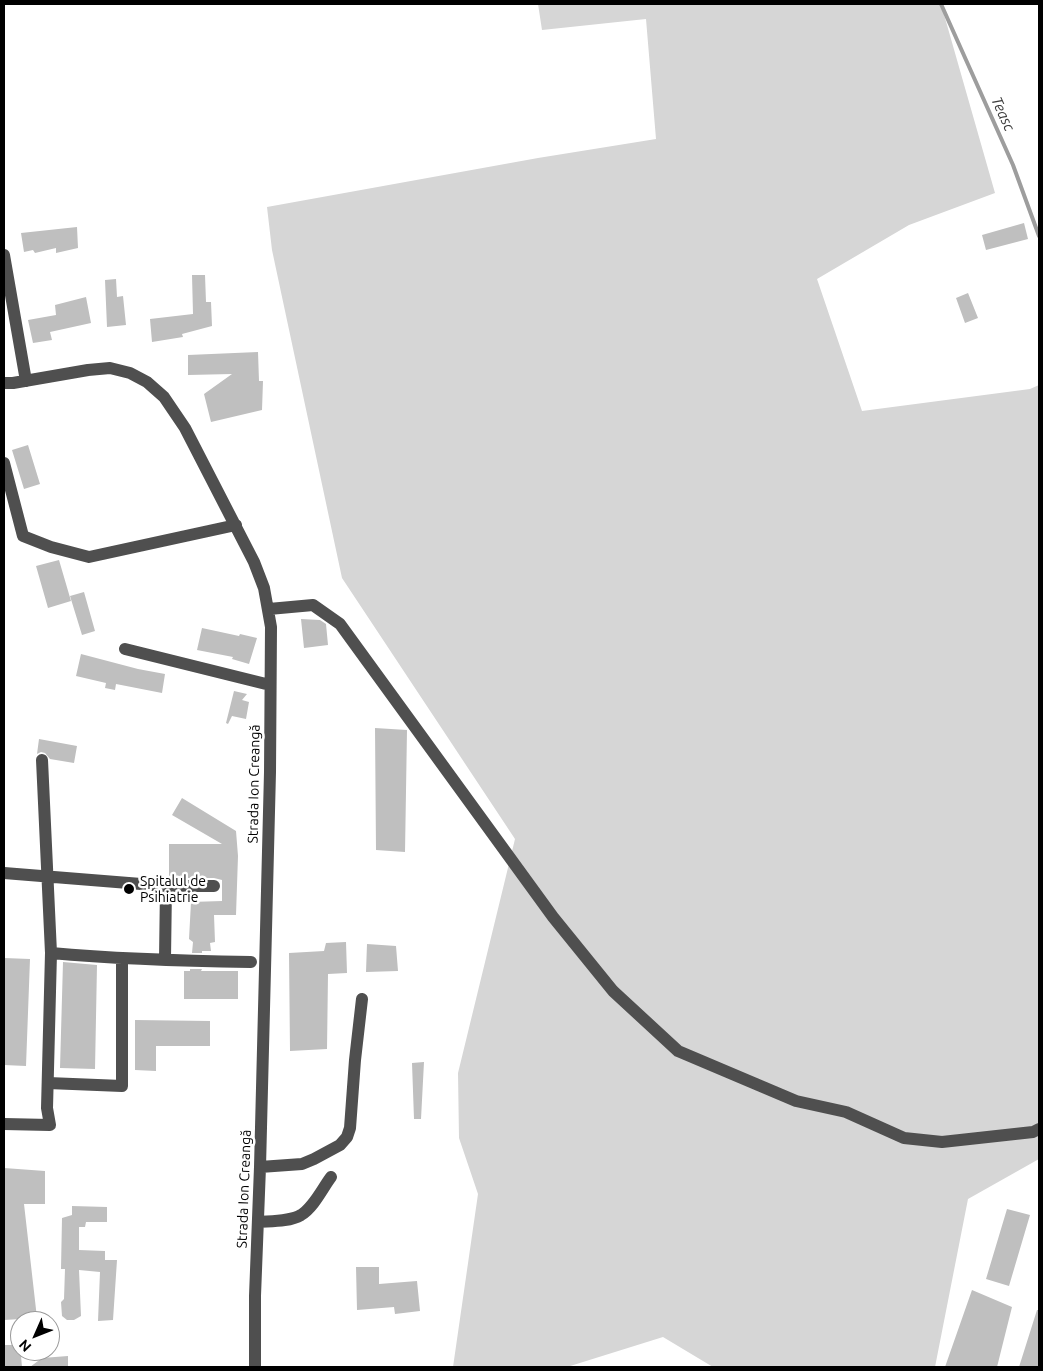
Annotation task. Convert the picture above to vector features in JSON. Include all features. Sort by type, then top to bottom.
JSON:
[{"type":"street","points":[[4,255],[26,381]]},
{"type":"street","name":"Strada Ion Creangă","points":[[4,383],[110,368],[130,373],[147,382],[164,397],[185,428],[254,562],[264,588],[271,627],[270,772],[255,1367]]},
{"type":"street","points":[[4,463],[22,536],[89,557],[236,526]]},
{"type":"street","points":[[269,609],[313,606],[340,624],[553,918],[613,991],[678,1051],[796,1101],[846,1112],[904,1138],[942,1142],[1033,1132],[1039,1129]]},
{"type":"street","points":[[125,649],[270,685]]},
{"type":"street","points":[[4,1124],[50,1125],[48,1082],[51,953],[42,760]]},
{"type":"street","points":[[4,873],[166,886],[214,886]]},
{"type":"street","points":[[166,886],[166,959]]},
{"type":"street","points":[[51,953],[122,959],[251,962]]},
{"type":"street","points":[[48,1082],[122,1086],[122,959]]},
{"type":"street","points":[[260,1167],[302,1164],[340,1145],[347,1137],[350,1128],[362,999]]},
{"type":"street","points":[[258,1222],[290,1219],[301,1215],[309,1208],[330,1177]]},
{"type":"shaded area","points":[[538,4],[941,4],[995,193],[909,225],[817,279],[862,411],[1030,389],[1039,385],[1039,1159],[968,1199],[935,1367],[713,1367],[663,1337],[567,1367],[453,1367],[478,1194],[459,1138],[458,1073],[515,839],[342,578],[272,250],[267,207],[538,158],[656,139],[646,19],[542,30]]},
{"type":"building","points":[[1024,223],[1028,239],[986,250],[982,235]]},
{"type":"building","points":[[77,227],[78,248],[56,253],[56,248],[35,253],[33,250],[24,252],[21,233]]},
{"type":"building","points":[[192,275],[205,275],[206,302],[211,302],[212,326],[182,334],[183,337],[152,342],[150,319],[193,314]]},
{"type":"building","points":[[116,279],[117,297],[123,296],[126,325],[107,327],[105,280]]},
{"type":"building","points":[[968,293],[978,318],[965,323],[956,298]]},
{"type":"building","points":[[86,297],[91,323],[50,332],[52,340],[33,343],[28,320],[56,315],[55,305]]},
{"type":"building","points":[[258,352],[259,381],[263,381],[262,410],[211,422],[204,394],[232,374],[188,375],[188,355]]},
{"type":"building","points":[[28,445],[40,484],[24,489],[12,450]]},
{"type":"building","points":[[59,560],[71,601],[48,608],[36,566]]},
{"type":"building","points":[[84,592],[95,631],[82,635],[70,596]]},
{"type":"building","points":[[301,619],[320,620],[326,624],[328,645],[304,648]]},
{"type":"building","points":[[202,628],[257,638],[249,664],[232,659],[233,657],[197,650]]},
{"type":"building","points":[[81,654],[165,674],[162,693],[116,684],[115,690],[105,688],[106,683],[76,676]]},
{"type":"building","points":[[234,691],[247,694],[242,700],[249,702],[246,719],[232,716],[228,724],[226,723]]},
{"type":"building","points":[[375,728],[407,730],[405,852],[376,850]]},
{"type":"building","points":[[39,739],[77,746],[74,763],[50,759],[45,753],[41,752],[37,754]]},
{"type":"building","points":[[182,798],[236,831],[238,856],[236,915],[214,915],[215,942],[210,943],[211,951],[202,951],[202,953],[192,953],[193,942],[189,939],[191,902],[222,901],[222,880],[214,878],[169,878],[169,844],[222,844],[172,815]]},
{"type":"building","points":[[346,942],[347,973],[328,974],[327,1049],[290,1051],[289,953],[324,951],[326,943]]},
{"type":"building","points":[[367,944],[396,946],[398,971],[366,972]]},
{"type":"building","points":[[4,958],[30,959],[26,1066],[4,1065]]},
{"type":"building","points":[[63,962],[97,965],[95,1069],[60,1068]]},
{"type":"building","points":[[190,969],[202,969],[201,971],[238,971],[238,999],[184,999],[184,971],[190,971]]},
{"type":"building","points":[[135,1020],[210,1021],[210,1046],[156,1046],[156,1071],[135,1070]]},
{"type":"building","points":[[424,1062],[421,1119],[414,1119],[412,1063]]},
{"type":"building","points":[[4,1168],[45,1171],[45,1204],[24,1204],[36,1311],[10,1311],[10,1320],[4,1320]]},
{"type":"building","points":[[72,1206],[107,1207],[107,1222],[86,1222],[85,1227],[79,1227],[79,1250],[105,1251],[105,1260],[117,1260],[113,1320],[98,1321],[100,1272],[79,1270],[81,1316],[74,1320],[67,1320],[62,1316],[61,1302],[64,1299],[65,1269],[61,1269],[62,1218],[72,1215]]},
{"type":"building","points":[[1007,1209],[1030,1215],[1009,1286],[986,1279]]},
{"type":"building","points":[[356,1267],[379,1267],[379,1284],[417,1281],[420,1311],[395,1314],[394,1307],[357,1310]]},
{"type":"building","points":[[972,1290],[1012,1307],[997,1367],[945,1367]]},
{"type":"building","points":[[1037,1310],[1039,1310],[1039,1367],[1019,1367]]},
{"type":"building","points":[[4,1345],[10,1345],[10,1361],[21,1361],[22,1367],[4,1367]]},
{"type":"building","points":[[68,1356],[68,1367],[30,1367],[38,1361],[60,1361],[60,1357]]},
{"type":"waterway","name":"Teasc","points":[[941,4],[1013,165],[1039,236]]},
{"type":"place","name":"Spitalul de Psihiatrie","points":[[129,889]]}]
